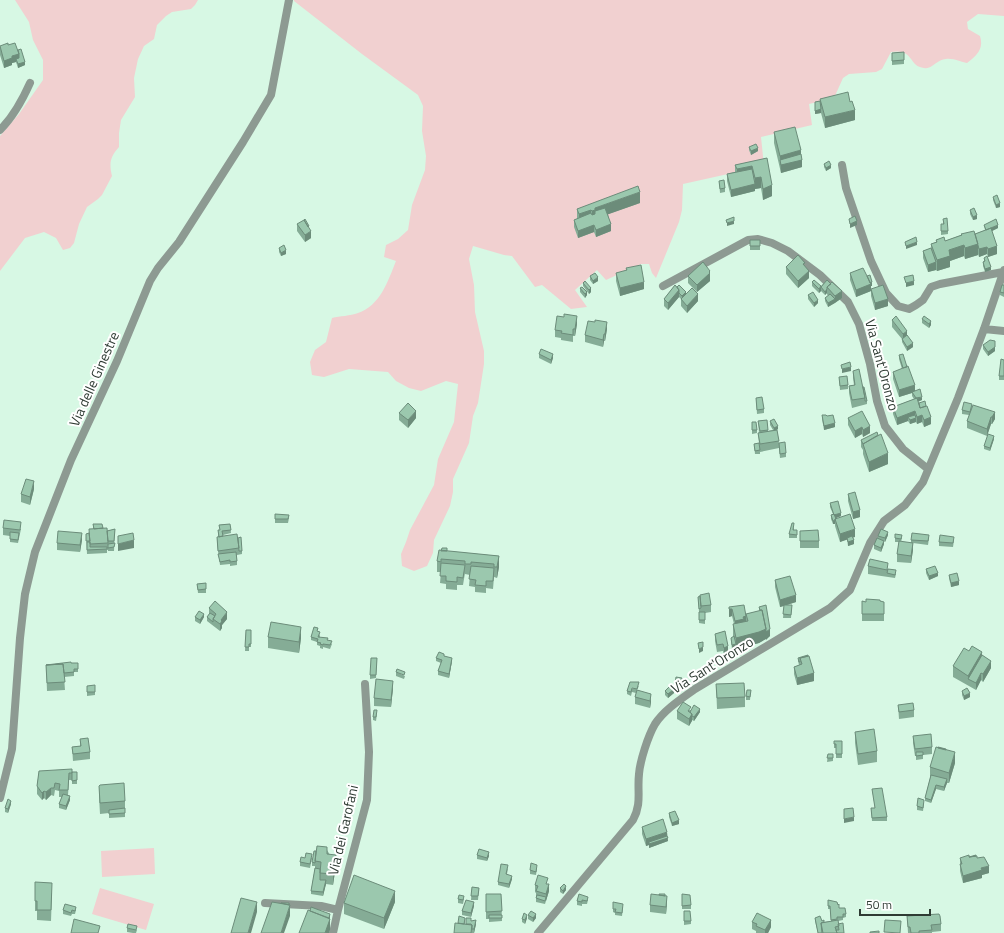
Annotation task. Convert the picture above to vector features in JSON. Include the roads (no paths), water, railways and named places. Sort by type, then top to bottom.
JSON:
[{"type":"street","name":"Via delle Ginestre","points":[[0,798],[12,749],[20,638],[25,594],[35,552],[71,460],[117,361],[150,281],[158,268],[179,242],[271,95],[289,0]]},
{"type":"street","points":[[0,130],[22,102],[30,83]]},
{"type":"street","name":"Via Sant'Oronzo","points":[[842,165],[846,188],[871,261],[886,293],[898,306],[909,309],[916,306],[923,300],[931,287],[940,284],[1004,271]]},
{"type":"street","name":"Via Sant'Oronzo","points":[[663,286],[748,240],[758,239],[772,243],[788,251],[820,275],[848,302],[860,331],[870,364],[877,401],[885,426],[903,449],[928,469]]},
{"type":"street","name":"Via Sant'Oronzo","points":[[538,933],[633,820],[638,810],[639,775],[642,757],[655,724],[674,703],[830,608],[843,598],[850,590],[870,543],[884,521],[905,505],[923,482],[958,398],[1004,271]]},
{"type":"street","points":[[984,329],[1004,331]]},
{"type":"street","name":"Via dei Garofani","points":[[333,933],[366,800],[369,752],[365,684]]},
{"type":"street","points":[[265,903],[321,906],[338,910]]}]
